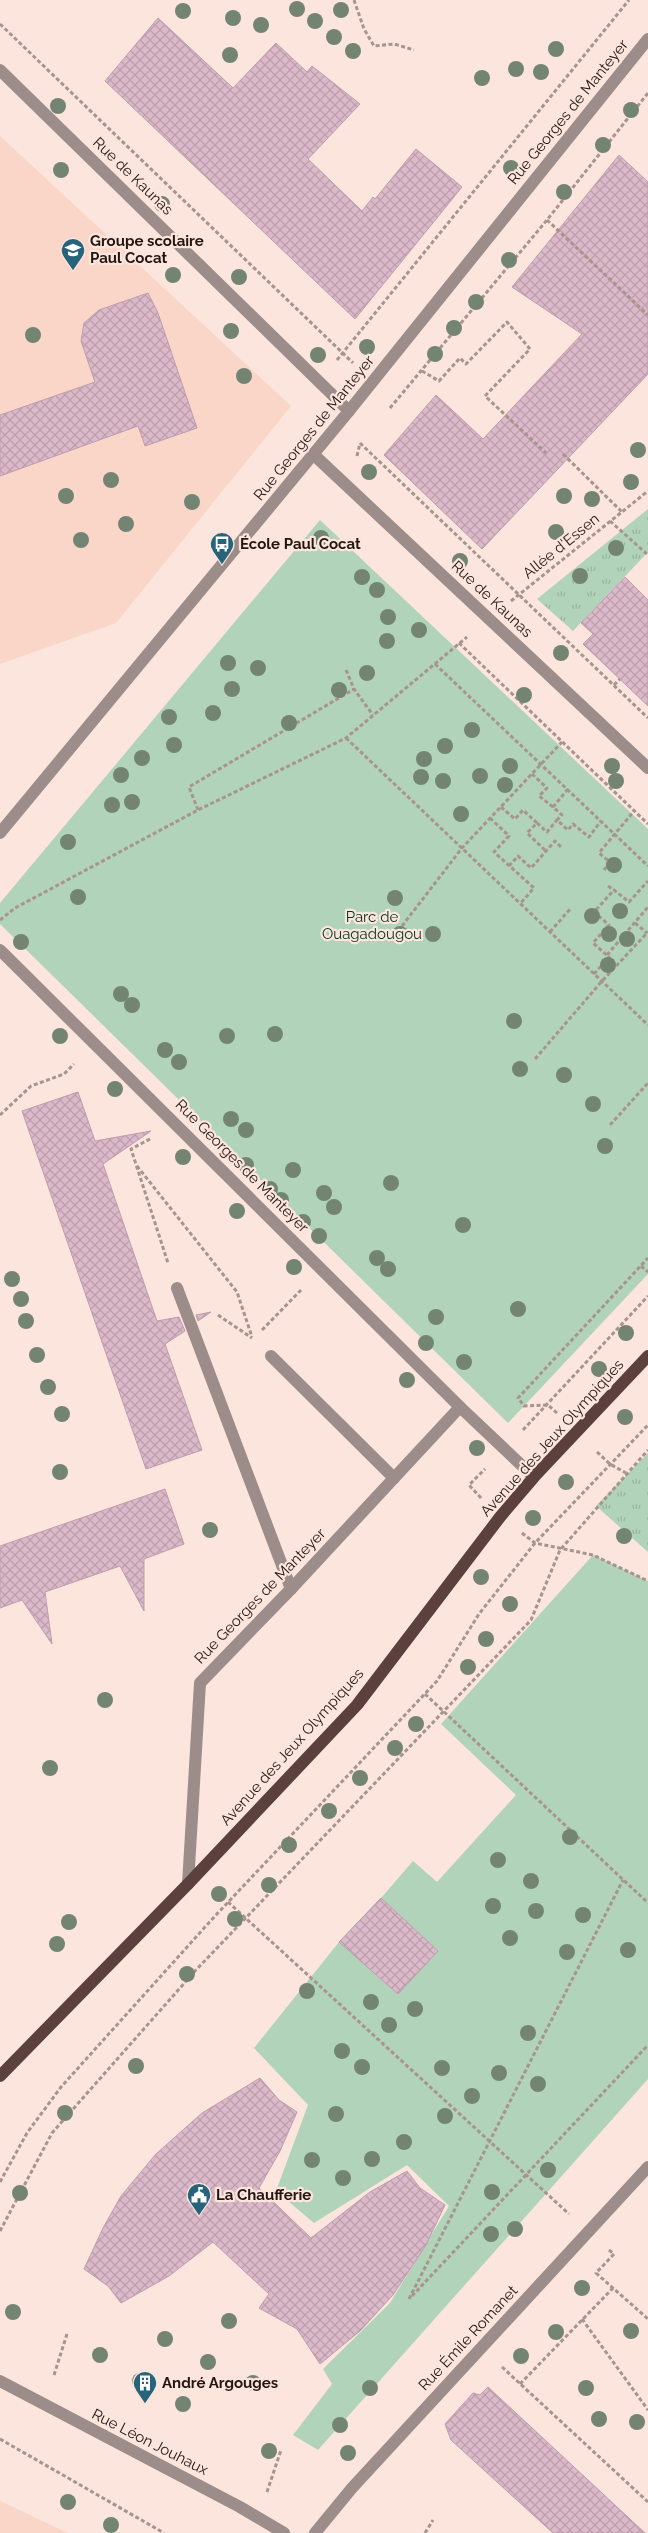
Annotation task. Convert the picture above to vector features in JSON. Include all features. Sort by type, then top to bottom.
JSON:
[{"type":"main road","name":"Avenue des Jeux Olympiques","points":[[0,2076],[188,1884],[357,1704],[500,1517],[534,1477],[648,1356]]},
{"type":"street","name":"Rue Georges de Manteyer","points":[[0,833],[349,411],[648,39]]},
{"type":"street","name":"Rue de Kaunas","points":[[0,70],[349,411]]},
{"type":"street","name":"Rue de Kaunas","points":[[313,454],[648,768]]},
{"type":"street","name":"Rue Georges de Manteyer","points":[[0,950],[460,1407],[534,1477]]},
{"type":"street","points":[[177,1288],[292,1589]]},
{"type":"street","points":[[270,1356],[394,1478]]},
{"type":"street","name":"Rue Georges de Manteyer","points":[[188,1884],[200,1682],[292,1589],[460,1407]]},
{"type":"street","name":"Rue Émile Romanet","points":[[315,2533],[352,2488],[648,2167]]},
{"type":"street","name":"Rue Léon Jouhaux","points":[[0,2381],[240,2506],[284,2533]]},
{"type":"path","points":[[354,0],[364,29],[374,46],[394,44],[414,50]]},
{"type":"path","points":[[320,382],[629,0]]},
{"type":"path","points":[[0,24],[342,354],[398,400]]},
{"type":"path","points":[[385,414],[548,220],[648,93]]},
{"type":"path","points":[[548,220],[648,315]]},
{"type":"path","points":[[422,371],[439,381],[460,358],[466,364],[507,322],[530,349],[485,396],[546,453]]},
{"type":"path","points":[[341,480],[357,461],[360,443],[366,436]]},
{"type":"path","points":[[360,443],[648,718]]},
{"type":"path","points":[[563,454],[622,512]]},
{"type":"path","name":"Allée d'Essen","points":[[0,920],[15,908],[198,810],[346,738],[518,595],[648,491]]},
{"type":"path","points":[[610,521],[648,555]]},
{"type":"path","points":[[459,644],[648,824]]},
{"type":"path","points":[[435,664],[648,866]]},
{"type":"path","points":[[346,670],[354,689],[373,715]]},
{"type":"path","points":[[614,685],[620,679]]},
{"type":"path","points":[[198,810],[189,787],[354,689]]},
{"type":"path","points":[[346,738],[648,1025]]},
{"type":"path","points":[[402,926],[462,848],[562,742]]},
{"type":"path","points":[[501,807],[515,819],[523,810],[547,832],[562,815],[539,796],[547,788],[532,774]]},
{"type":"path","points":[[553,807],[568,790]]},
{"type":"path","points":[[604,870],[610,862],[599,853],[634,810]]},
{"type":"path","points":[[490,818],[509,836],[494,852],[534,888],[520,904]]},
{"type":"path","points":[[557,820],[568,830],[573,824],[588,837],[601,821]]},
{"type":"path","points":[[537,823],[527,833],[546,851]]},
{"type":"path","points":[[510,866],[518,856],[531,868],[555,841],[562,848]]},
{"type":"path","points":[[608,886],[628,902],[648,881]]},
{"type":"path","points":[[607,955],[593,943],[609,925],[594,912],[614,890]]},
{"type":"path","points":[[594,974],[609,957],[607,955],[648,907]]},
{"type":"path","points":[[550,932],[571,908]]},
{"type":"path","points":[[535,1059],[602,981],[648,932],[635,923]]},
{"type":"path","points":[[0,1115],[30,1086],[64,1074]]},
{"type":"path","points":[[610,1125],[648,1083]]},
{"type":"path","points":[[155,1136],[131,1149],[177,1288]]},
{"type":"path","points":[[135,1163],[237,1292],[253,1338]]},
{"type":"path","points":[[518,1398],[648,1258]]},
{"type":"path","points":[[641,1266],[648,1272]]},
{"type":"path","points":[[253,1338],[305,1286]]},
{"type":"path","points":[[548,1404],[648,1296]]},
{"type":"path","points":[[215,1313],[253,1338],[270,1356]]},
{"type":"path","points":[[0,2182],[26,2133],[61,2087],[228,1902],[437,1681],[479,1614],[534,1543],[648,1425]]},
{"type":"path","points":[[0,2231],[52,2133],[195,1972],[530,1620],[560,1550],[648,1450]]},
{"type":"path","points":[[425,1694],[648,1903]]},
{"type":"path","points":[[623,1880],[491,2142],[409,2299],[648,2045]]},
{"type":"path","points":[[228,1902],[614,2254],[596,2273],[648,2319]]},
{"type":"path","points":[[520,2384],[612,2288]]},
{"type":"path","points":[[582,2319],[648,2410]]},
{"type":"path","points":[[54,2375],[67,2334]]},
{"type":"path","points":[[481,2348],[647,2499]]},
{"type":"path","points":[[0,2439],[164,2533]]},
{"type":"path","points":[[268,2492],[282,2450]]},
{"type":"path","points":[[424,2533],[433,2520]]},
{"type":"shaded area","name":"Groupe scolaire Paul Cocat","points":[[0,136],[291,406],[116,623],[0,664]]},
{"type":"shaded area","points":[[0,2501],[68,2533],[0,2533]]},
{"type":"green space","points":[[648,509],[648,552],[573,631],[537,599]]},
{"type":"green space","name":"Parc de Ouagadougou","points":[[320,520],[648,829],[648,1274],[508,1423],[0,924],[0,903]]},
{"type":"green space","points":[[648,1453],[648,1552],[596,1506]]},
{"type":"green space","points":[[593,1555],[648,1581],[648,2079],[318,2450],[293,2435],[332,2384],[323,2369],[390,2303],[449,2206],[407,2165],[314,2223],[276,2191],[308,2105],[254,2048],[339,1942],[398,1994],[438,1951],[381,1898],[413,1861],[437,1882],[516,1795],[441,1724]]},
{"type":"building","points":[[158,18],[233,88],[276,43],[307,72],[312,66],[360,104],[308,159],[362,211],[373,197],[375,199],[416,149],[462,187],[355,319],[105,81]]},
{"type":"building","points":[[619,155],[648,182],[648,374],[482,549],[384,455],[436,395],[483,439],[582,334],[512,287]]},
{"type":"building","points":[[148,293],[158,313],[197,428],[145,446],[138,426],[0,476],[0,415],[95,382],[81,341],[84,323],[99,310]]},
{"type":"building","points":[[625,577],[648,600],[648,706],[583,644],[593,634],[581,623]]},
{"type":"building","points":[[78,1092],[95,1141],[151,1131],[103,1164],[157,1321],[179,1317],[185,1331],[165,1344],[202,1450],[146,1469],[22,1111]]},
{"type":"building","points":[[211,1312],[198,1321],[196,1315]]},
{"type":"building","points":[[165,1489],[184,1544],[144,1559],[144,1611],[120,1566],[45,1592],[52,1644],[22,1600],[0,1608],[0,1546]]},
{"type":"building","points":[[381,1898],[438,1951],[398,1994],[339,1942]]},
{"type":"building","name":"La Chaufferie","points":[[260,2078],[279,2100],[297,2112],[280,2151],[259,2188],[311,2238],[370,2192],[407,2171],[420,2188],[445,2205],[426,2245],[393,2295],[360,2331],[320,2364],[297,2329],[259,2308],[269,2294],[213,2242],[169,2276],[121,2303],[108,2286],[84,2269],[103,2228],[121,2196],[156,2154],[202,2113]]},
{"type":"building","points":[[488,2387],[645,2533],[553,2533],[451,2440],[445,2424],[473,2393],[480,2395]]},
{"type":"place","name":"Groupe scolaire Paul Cocat","points":[[73,271]]},
{"type":"place","name":"École Paul Cocat","points":[[222,565]]},
{"type":"place","name":"La Chaufferie","points":[[199,2216]]},
{"type":"place","name":"André Argouges","points":[[145,2404]]}]
